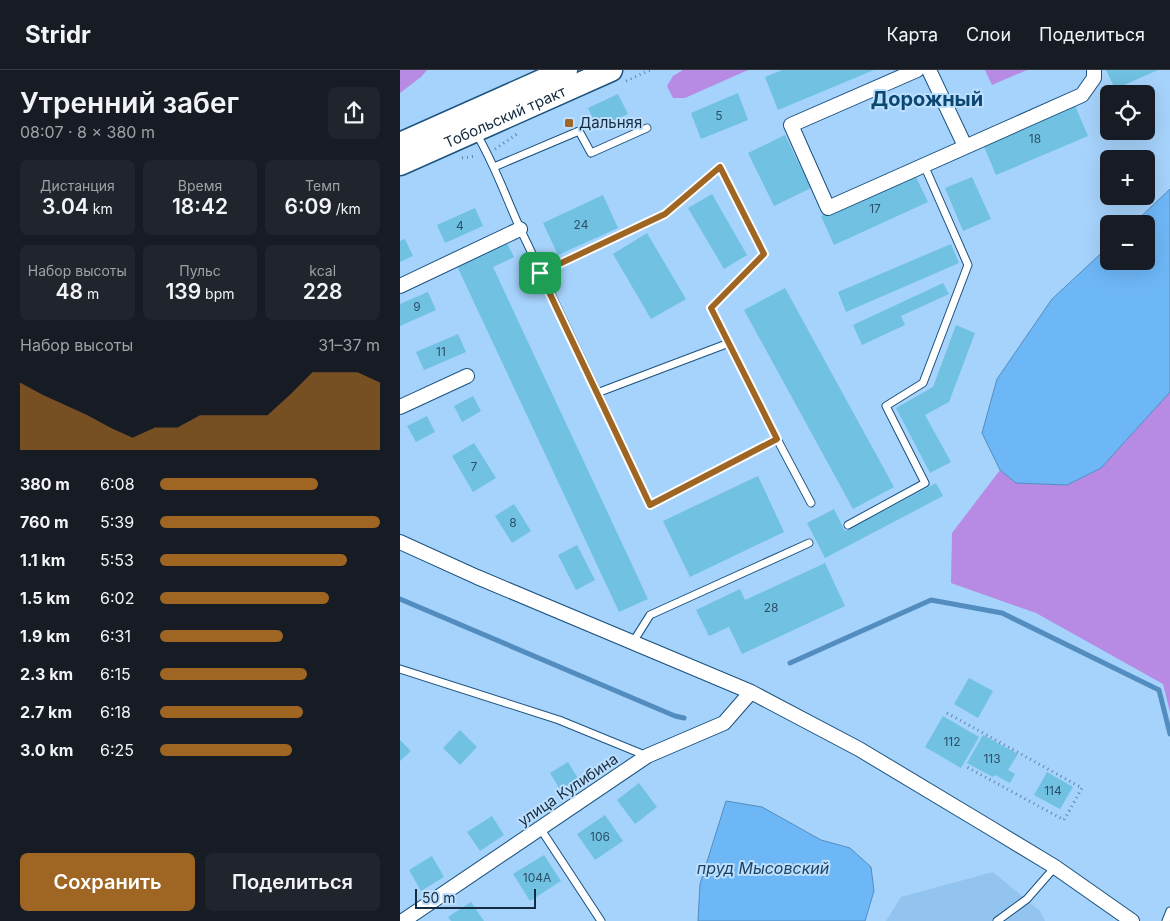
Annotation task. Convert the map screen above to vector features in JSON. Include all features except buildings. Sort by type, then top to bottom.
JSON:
[{"type":"main road","name":"Тобольский тракт","points":[[400,164],[471,122],[566,70]]},
{"type":"main road","name":"Тобольский тракт","points":[[400,144],[471,122],[611,70]]},
{"type":"street","points":[[916,70],[791,125],[828,208],[1082,95],[1094,78],[1094,70]]},
{"type":"street","points":[[929,70],[965,146]]},
{"type":"street","points":[[400,286],[520,229]]},
{"type":"street","points":[[400,407],[466,376]]},
{"type":"street","points":[[400,542],[477,577],[751,692],[859,749],[1055,868],[1132,921]]},
{"type":"street","name":"улица Кулибина","points":[[403,921],[648,756],[724,723],[751,692]]},
{"type":"lane","points":[[471,122],[488,154],[540,273],[650,505],[777,439]]},
{"type":"lane","points":[[494,167],[578,131],[591,153],[647,128]]},
{"type":"lane","points":[[848,525],[925,483],[886,406],[924,383],[968,265],[924,165]]},
{"type":"lane","points":[[540,273],[665,214],[720,167],[764,254],[711,308],[811,503]]},
{"type":"lane","points":[[597,393],[729,343]]},
{"type":"lane","points":[[634,642],[650,615],[809,543]]},
{"type":"lane","points":[[400,669],[560,720],[648,756]]},
{"type":"lane","points":[[540,828],[600,921]]},
{"type":"lane","points":[[996,921],[1026,899],[1055,868]]},
{"type":"lane","points":[[1166,921],[1170,911]]},
{"type":"path","points":[[947,713],[1082,788],[1064,820],[965,766]]},
{"type":"shaded area","points":[[400,70],[427,70],[400,93]]},
{"type":"shaded area","points":[[683,70],[748,70],[685,98],[673,98],[667,86],[673,76]]},
{"type":"shaded area","points":[[985,70],[1027,70],[992,85]]},
{"type":"shaded area","points":[[1170,392],[1170,712],[1163,684],[1036,613],[951,583],[952,533],[1000,470],[1016,483],[1067,485],[1101,468]]},
{"type":"shaded area","points":[[993,872],[1040,911],[1045,921],[886,921],[901,897]]},
{"type":"water","points":[[1170,189],[1170,392],[1101,468],[1067,485],[1016,483],[1000,470],[982,433],[997,379],[1052,299],[1100,254],[1100,270],[1155,270],[1155,215],[1143,215]]},
{"type":"water","name":"пруд Мысовский","points":[[726,801],[762,807],[821,840],[850,848],[871,867],[874,891],[865,921],[698,921],[700,884]]},
{"type":"waterway","points":[[400,599],[675,716],[684,718]]},
{"type":"waterway","points":[[790,663],[931,600],[1002,613],[1159,690],[1170,734]]},
{"type":"place","name":"Дальняя","points":[[569,123]]},
{"type":"district","name":"Дорожный","points":[[927,99]]},
{"type":"route","points":[[720,167],[764,254],[711,308],[777,439],[650,505],[540,273],[665,214],[720,167]]}]
